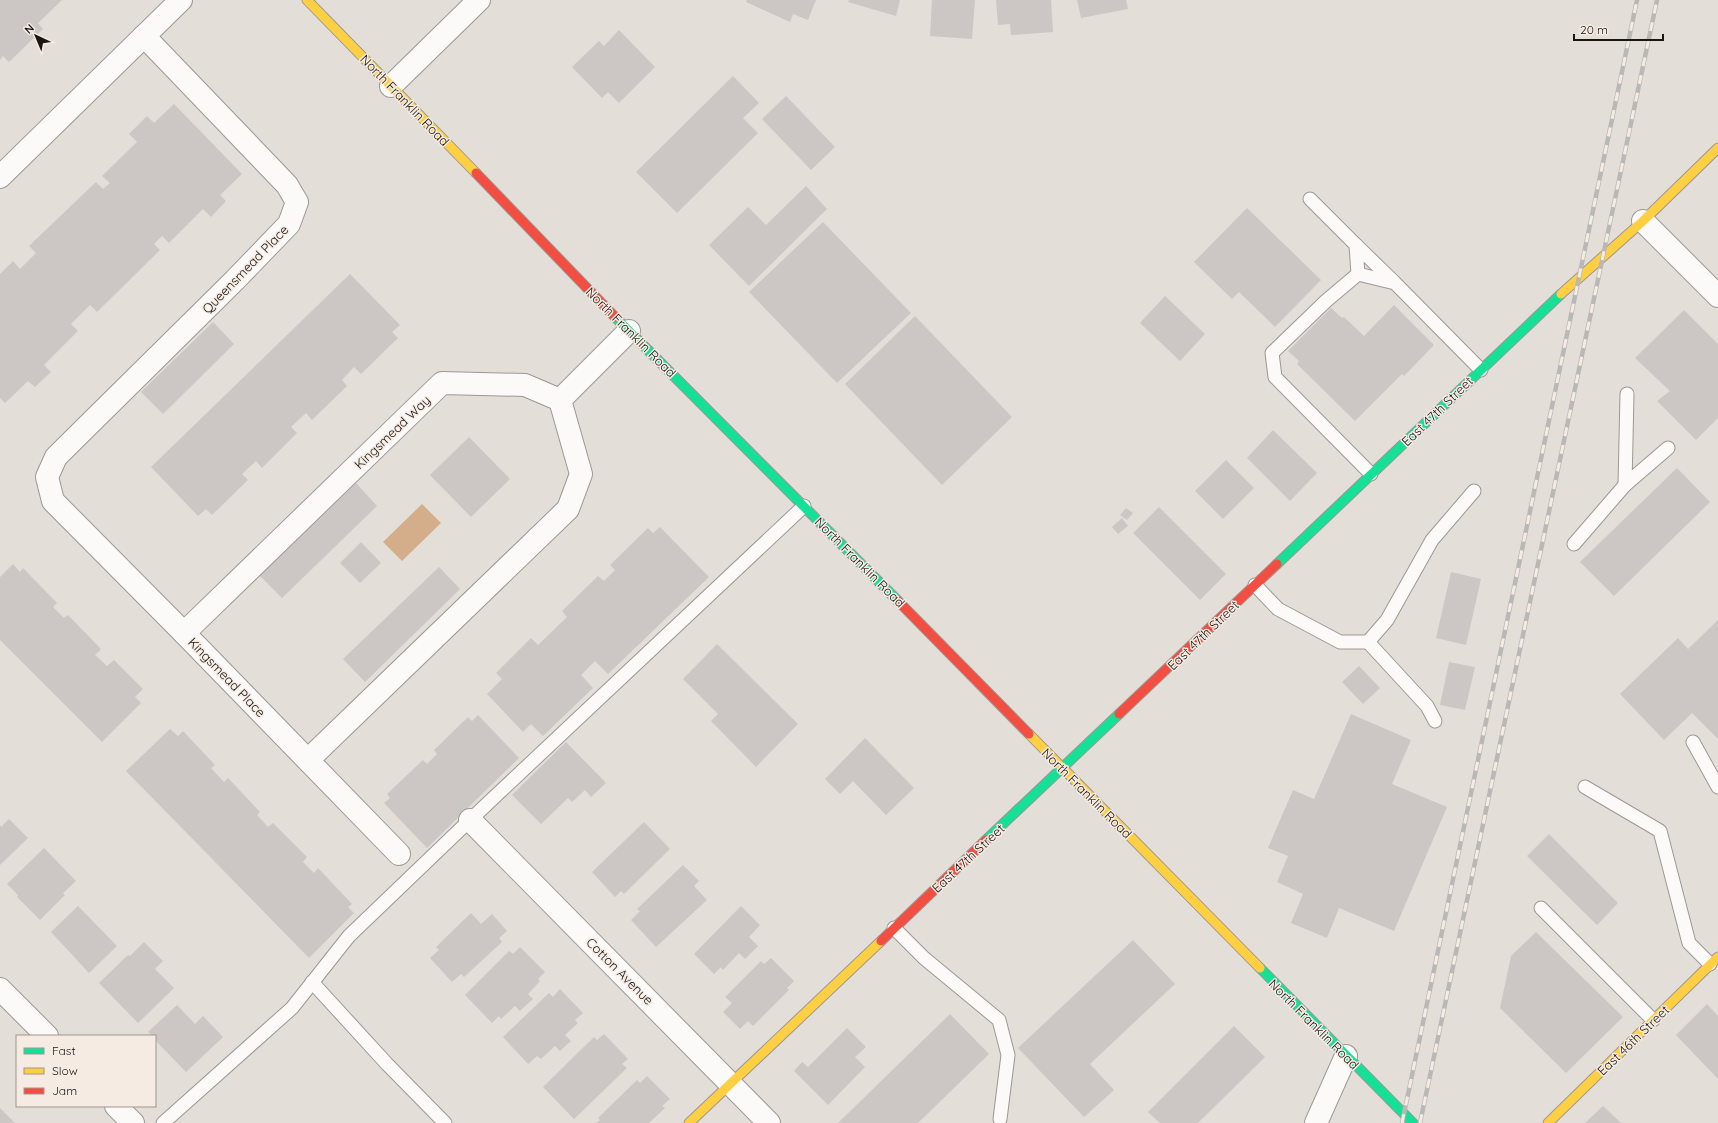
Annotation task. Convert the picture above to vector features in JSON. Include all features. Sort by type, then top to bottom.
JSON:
[{"type":"street","points":[[0,178],[181,0]]},
{"type":"street","name":"North Franklin Road","points":[[307,0],[629,331],[804,506],[1413,1123]]},
{"type":"street","points":[[391,86],[479,0]]},
{"type":"street","name":"Queensmead Place","points":[[53,500],[47,477],[56,457],[235,280],[289,224],[297,202],[288,185],[144,36]]},
{"type":"street","name":"East 47th Street","points":[[689,1123],[1371,474],[1578,278],[1643,221],[1718,148]]},
{"type":"street","points":[[1643,221],[1718,296]]},
{"type":"street","points":[[308,760],[568,509],[581,474],[560,400],[629,331]]},
{"type":"street","name":"Kingsmead Way","points":[[184,633],[442,383],[525,385],[560,400]]},
{"type":"street","name":"Kingsmead Place","points":[[53,500],[398,854]]},
{"type":"street","name":"Cotton Avenue","points":[[470,820],[769,1123]]},
{"type":"street","name":"East 46th Street","points":[[1548,1123],[1714,961]]},
{"type":"street","points":[[0,989],[46,1035]]},
{"type":"street","points":[[1316,1123],[1346,1056]]},
{"type":"street","points":[[117,1107],[133,1123]]},
{"type":"lane","points":[[1310,200],[1481,370]]},
{"type":"lane","points":[[1356,245],[1358,274]]},
{"type":"lane","points":[[1358,274],[1395,283]]},
{"type":"lane","points":[[1358,274],[1326,300],[1272,353],[1276,377],[1371,474]]},
{"type":"lane","points":[[1625,485],[1627,394]]},
{"type":"lane","points":[[1574,544],[1625,485],[1668,448]]},
{"type":"lane","points":[[1368,642],[1387,620],[1432,540],[1474,491]]},
{"type":"lane","points":[[163,1123],[292,1008],[349,936],[804,506]]},
{"type":"lane","points":[[1255,585],[1278,609],[1340,642],[1368,642],[1427,706],[1435,721]]},
{"type":"lane","points":[[1693,742],[1718,787]]},
{"type":"lane","points":[[1585,787],[1660,831],[1689,943],[1714,961]]},
{"type":"lane","points":[[1541,908],[1653,1020]]},
{"type":"lane","points":[[894,928],[924,958],[999,1020],[1008,1055],[1000,1122]]},
{"type":"lane","points":[[312,982],[387,1064],[445,1123]]},
{"type":"shaded area","points":[[422,504],[441,523],[402,561],[383,542]]},
{"type":"building","points":[[0,0],[62,0],[38,23],[43,29],[9,62],[3,56],[0,60]]},
{"type":"building","points":[[747,0],[816,0],[808,20],[793,14],[790,22],[746,2]]},
{"type":"building","points":[[849,0],[900,0],[896,16],[848,2]]},
{"type":"building","points":[[932,0],[975,0],[972,39],[930,36]]},
{"type":"building","points":[[996,0],[1051,0],[1053,32],[1011,35],[1010,24],[998,25]]},
{"type":"building","points":[[1077,0],[1126,0],[1128,9],[1081,18]]},
{"type":"building","points":[[619,30],[655,67],[619,103],[608,92],[602,98],[572,67],[599,41],[604,46]]},
{"type":"building","points":[[733,76],[759,103],[743,118],[758,133],[677,213],[636,172]]},
{"type":"building","points":[[786,96],[835,147],[811,170],[762,119]]},
{"type":"building","points":[[174,104],[242,174],[220,195],[226,201],[211,217],[203,209],[169,243],[162,236],[154,244],[160,250],[97,312],[90,305],[71,324],[78,331],[44,365],[51,372],[35,387],[28,381],[5,403],[0,398],[0,274],[13,261],[20,269],[36,253],[29,246],[96,182],[103,189],[110,183],[102,176],[137,142],[129,134],[147,116],[154,123]]},
{"type":"building","points":[[806,186],[827,209],[749,286],[709,245],[748,207],[766,225]]},
{"type":"building","points":[[1247,208],[1321,280],[1275,327],[1239,292],[1232,299],[1194,262]]},
{"type":"building","points":[[823,222],[911,313],[837,383],[749,292]]},
{"type":"building","points":[[350,274],[400,325],[392,332],[398,338],[361,374],[354,367],[342,380],[347,386],[312,420],[306,413],[291,427],[297,433],[262,468],[256,461],[242,474],[248,480],[212,515],[206,509],[198,516],[151,467]]},
{"type":"building","points":[[1165,296],[1205,334],[1180,361],[1140,323]]},
{"type":"building","points":[[1394,305],[1434,345],[1404,376],[1402,374],[1355,421],[1297,364],[1299,361],[1288,351],[1331,308],[1342,318],[1344,317],[1364,336]]},
{"type":"building","points":[[1684,310],[1718,344],[1718,418],[1696,440],[1657,401],[1670,391],[1635,358]]},
{"type":"building","points":[[915,316],[1012,417],[942,485],[845,384]]},
{"type":"building","points":[[213,322],[234,344],[163,414],[141,392]]},
{"type":"building","points":[[1273,430],[1317,473],[1290,501],[1247,458]]},
{"type":"building","points":[[469,437],[510,479],[471,517],[430,475]]},
{"type":"building","points":[[1226,460],[1254,488],[1223,519],[1195,491]]},
{"type":"building","points":[[1677,468],[1710,502],[1614,596],[1580,562]]},
{"type":"building","points":[[356,483],[377,506],[282,598],[260,576]]},
{"type":"building","points":[[1159,507],[1226,574],[1200,600],[1133,533]]},
{"type":"building","points":[[1126,508],[1133,513],[1127,520],[1120,515]]},
{"type":"building","points":[[1122,518],[1128,526],[1118,534],[1112,527]]},
{"type":"building","points":[[660,527],[709,577],[608,674],[595,661],[581,675],[593,688],[543,736],[531,724],[523,732],[487,694],[502,679],[496,673],[531,638],[538,645],[567,617],[562,611],[598,576],[604,581],[615,570],[610,565],[648,528],[653,533]]},
{"type":"building","points":[[361,542],[381,563],[360,583],[340,563]]},
{"type":"building","points":[[13,564],[20,572],[23,568],[57,603],[53,607],[64,618],[68,615],[101,649],[95,655],[107,666],[114,660],[143,689],[135,697],[141,703],[102,742],[0,640],[0,577]]},
{"type":"building","points":[[439,567],[460,589],[365,682],[343,659]]},
{"type":"building","points":[[1451,572],[1481,579],[1466,645],[1436,638]]},
{"type":"building","points":[[1718,620],[1718,739],[1692,713],[1664,740],[1620,694],[1678,638],[1688,649]]},
{"type":"building","points":[[717,644],[798,724],[756,767],[711,721],[718,714],[683,679]]},
{"type":"building","points":[[1449,662],[1475,667],[1465,710],[1440,705]]},
{"type":"building","points":[[1359,666],[1380,688],[1363,704],[1342,682]]},
{"type":"building","points":[[1351,714],[1411,740],[1392,784],[1447,807],[1394,931],[1339,908],[1327,938],[1291,923],[1303,894],[1277,882],[1288,856],[1268,848],[1293,790],[1314,799]]},
{"type":"building","points":[[478,715],[519,758],[427,848],[384,803],[390,798],[387,794],[423,760],[427,764],[437,754],[434,750],[468,717],[472,721]]},
{"type":"building","points":[[170,729],[178,736],[183,731],[215,765],[211,768],[224,782],[228,778],[260,812],[257,815],[268,827],[273,823],[307,857],[303,862],[314,873],[318,868],[352,904],[348,907],[354,913],[309,958],[126,771]]},
{"type":"building","points":[[865,738],[914,788],[886,815],[853,781],[840,794],[825,779]]},
{"type":"building","points":[[566,742],[606,783],[591,797],[585,790],[572,802],[568,798],[541,824],[512,795]]},
{"type":"building","points":[[9,819],[28,838],[0,865],[0,825],[1,827]]},
{"type":"building","points":[[644,822],[670,849],[624,894],[621,891],[615,897],[592,872]]},
{"type":"building","points":[[1549,834],[1618,903],[1597,925],[1527,856]]},
{"type":"building","points":[[44,848],[76,881],[63,893],[65,895],[40,920],[17,897],[18,895],[7,884]]},
{"type":"building","points":[[683,865],[699,881],[694,886],[707,900],[656,947],[631,920],[640,911],[637,909]]},
{"type":"building","points":[[78,906],[117,946],[89,973],[51,932]]},
{"type":"building","points":[[741,906],[760,925],[749,937],[758,946],[745,959],[739,953],[723,970],[721,967],[714,974],[694,954]]},
{"type":"building","points":[[471,913],[481,924],[492,914],[507,931],[499,938],[502,942],[464,977],[461,974],[452,982],[430,958],[439,950],[436,947]]},
{"type":"building","points":[[1536,932],[1623,1017],[1566,1073],[1500,1008],[1511,956]]},
{"type":"building","points":[[1133,940],[1175,984],[1090,1064],[1114,1090],[1084,1117],[1018,1048]]},
{"type":"building","points":[[144,942],[163,961],[155,969],[174,988],[138,1023],[99,983]]},
{"type":"building","points":[[520,947],[545,972],[538,979],[540,981],[528,994],[533,999],[520,1011],[515,1006],[501,1019],[499,1016],[492,1023],[465,995],[509,951],[513,954]]},
{"type":"building","points":[[771,958],[794,981],[787,988],[789,990],[753,1026],[748,1021],[740,1029],[723,1012],[732,1003],[725,997],[761,961],[764,964]]},
{"type":"building","points":[[560,989],[583,1013],[575,1020],[578,1023],[565,1035],[571,1041],[560,1051],[555,1046],[541,1059],[537,1056],[528,1064],[503,1037],[549,993],[553,997]]},
{"type":"building","points":[[1707,1004],[1718,1016],[1718,1079],[1676,1035]]},
{"type":"building","points":[[177,1005],[195,1024],[203,1016],[223,1037],[186,1072],[156,1041],[156,1035],[151,1035],[148,1032]]},
{"type":"building","points":[[950,1014],[989,1054],[918,1123],[838,1123]]},
{"type":"building","points":[[1234,1026],[1265,1057],[1198,1123],[1160,1123],[1148,1112]]},
{"type":"building","points":[[847,1028],[866,1047],[855,1057],[865,1067],[828,1105],[794,1071],[802,1062],[808,1067]]},
{"type":"building","points":[[604,1034],[628,1059],[622,1064],[627,1068],[574,1119],[543,1087],[594,1037],[597,1040]]},
{"type":"building","points":[[647,1076],[670,1099],[662,1106],[665,1108],[649,1123],[596,1123],[600,1120],[598,1118],[637,1080],[640,1083]]},
{"type":"building","points":[[1603,1106],[1621,1123],[1585,1123]]},
{"type":"building","points":[[0,1108],[15,1123],[0,1123]]},
{"type":"railway","points":[[1402,1123],[1637,0]]},
{"type":"railway","points":[[1420,1123],[1657,0]]},
{"type":"traffic: fast","points":[[1277,564],[1561,294]]},
{"type":"traffic: fast","points":[[615,317],[898,601]]},
{"type":"traffic: fast","points":[[986,840],[1119,714]]},
{"type":"traffic: fast","points":[[1260,968],[1413,1123]]},
{"type":"traffic: slow","points":[[307,0],[476,173]]},
{"type":"traffic: slow","points":[[1561,294],[1643,221],[1718,148]]},
{"type":"traffic: slow","points":[[1029,734],[1260,968]]},
{"type":"traffic: slow","points":[[689,1123],[881,941]]},
{"type":"traffic: slow","points":[[1548,1123],[1718,957]]},
{"type":"traffic: jam","points":[[476,173],[615,317]]},
{"type":"traffic: jam","points":[[1119,714],[1277,564]]},
{"type":"traffic: jam","points":[[898,601],[1029,734]]},
{"type":"traffic: jam","points":[[881,941],[986,840]]}]
